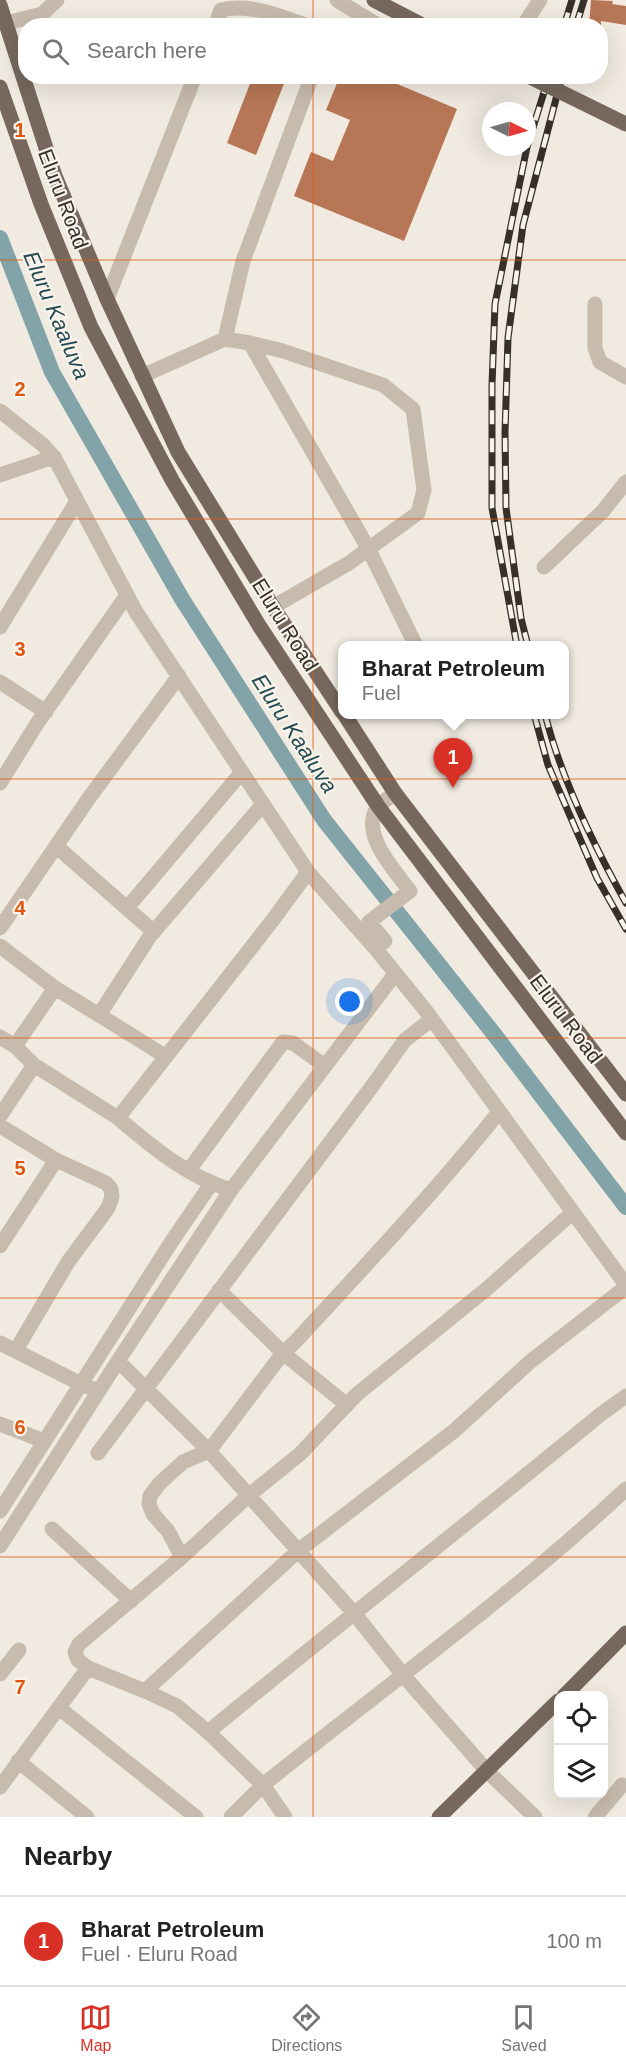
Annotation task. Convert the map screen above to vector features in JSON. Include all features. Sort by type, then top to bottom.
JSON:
[{"type":"main road","points":[[374,0],[409,18]]},
{"type":"main road","name":"Eluru Road","points":[[0,5],[18,60]]},
{"type":"main road","name":"Eluru Road","points":[[26,84],[55,176],[107,299],[178,453],[273,607],[338,705]]},
{"type":"main road","points":[[544,84],[626,124]]},
{"type":"main road","name":"Eluru Road","points":[[0,87],[41,204],[91,327],[166,470],[260,627],[378,806],[626,1133]]},
{"type":"main road","name":"Eluru Road","points":[[347,719],[395,794],[626,1094]]},
{"type":"main road","points":[[568,1691],[626,1633]]},
{"type":"main road","points":[[439,1817],[554,1705]]},
{"type":"street","points":[[26,18],[42,14],[57,0]]},
{"type":"street","points":[[338,0],[363,18]]},
{"type":"street","points":[[528,18],[540,0]]},
{"type":"street","points":[[218,18],[221,10],[238,6],[285,18]]},
{"type":"street","points":[[6,23],[18,20]]},
{"type":"street","points":[[107,299],[192,84]]},
{"type":"street","points":[[225,339],[243,261],[309,84]]},
{"type":"street","points":[[595,304],[595,348],[600,362],[626,376]]},
{"type":"street","points":[[142,376],[225,339],[283,351],[383,385],[413,410],[424,490],[418,513],[349,562],[273,607]]},
{"type":"street","points":[[250,343],[368,548],[414,641]]},
{"type":"street","points":[[0,411],[43,445],[54,457],[136,612],[308,872],[380,944]]},
{"type":"street","points":[[0,475],[54,457]]},
{"type":"street","points":[[544,567],[603,511],[626,482]]},
{"type":"street","points":[[0,627],[77,501]]},
{"type":"street","points":[[0,783],[45,711],[127,595]]},
{"type":"street","points":[[0,928],[89,798],[178,676]]},
{"type":"street","points":[[1,685],[45,711]]},
{"type":"street","points":[[127,908],[242,772]]},
{"type":"street","points":[[145,1690],[298,1551],[454,1431],[531,1361],[626,1286],[429,1015],[395,974],[369,922],[410,891],[374,838],[373,816],[378,806],[395,794]]},
{"type":"street","points":[[99,1015],[154,932],[263,804]]},
{"type":"street","points":[[56,846],[154,932]]},
{"type":"street","points":[[118,1118],[308,872]]},
{"type":"street","points":[[0,946],[55,988],[165,1056]]},
{"type":"street","points":[[0,1546],[99,1391],[122,1365],[231,1190],[395,974]]},
{"type":"street","points":[[15,1046],[55,988]]},
{"type":"street","points":[[98,1453],[142,1384],[219,1290],[373,1085],[398,1048],[429,1015]]},
{"type":"street","points":[[0,1037],[15,1046],[34,1065],[118,1118],[153,1148],[211,1184],[231,1190]]},
{"type":"street","points":[[189,1170],[283,1042],[292,1043],[325,1066]]},
{"type":"street","points":[[0,1116],[34,1065]]},
{"type":"street","points":[[182,1557],[168,1531],[153,1514],[149,1504],[150,1496],[159,1484],[183,1462],[209,1451],[283,1353],[401,1229],[457,1165],[499,1112]]},
{"type":"street","points":[[0,1126],[56,1160],[106,1183],[111,1189],[112,1197],[108,1208],[68,1262],[16,1350]]},
{"type":"street","points":[[0,1246],[56,1160]]},
{"type":"street","points":[[24,1509],[2,1502],[44,1442],[172,1240],[211,1184]]},
{"type":"street","points":[[285,1817],[263,1785],[177,1706],[145,1690],[88,1668],[78,1660],[75,1652],[79,1644],[182,1557],[248,1496],[300,1454],[347,1405],[489,1287],[572,1213]]},
{"type":"street","points":[[219,1290],[283,1353],[347,1405]]},
{"type":"street","points":[[0,1343],[99,1391]]},
{"type":"street","points":[[122,1365],[209,1451],[354,1614],[403,1675],[487,1771],[535,1817]]},
{"type":"street","points":[[207,1732],[626,1396]]},
{"type":"street","points":[[0,1424],[44,1442]]},
{"type":"street","points":[[231,1817],[263,1785],[554,1553],[626,1489]]},
{"type":"street","points":[[52,1529],[131,1601]]},
{"type":"street","points":[[0,1674],[19,1650]]},
{"type":"street","points":[[0,1787],[88,1668]]},
{"type":"street","points":[[59,1708],[196,1817]]},
{"type":"street","points":[[18,1761],[87,1817]]},
{"type":"street","points":[[595,1817],[625,1784]]},
{"type":"building","points":[[591,0],[613,1],[612,4],[626,6],[626,25],[608,22],[608,18],[590,18]]},
{"type":"building","points":[[250,84],[284,84],[256,155],[227,143]]},
{"type":"building","points":[[337,84],[397,84],[457,109],[404,241],[294,196],[311,152],[333,161],[350,120],[326,110]]},
{"type":"waterway","name":"Eluru Kaaluva","points":[[0,238],[52,372],[182,599],[324,820],[494,1034],[626,1207]]},
{"type":"railway","points":[[566,18],[572,0]]},
{"type":"railway","points":[[578,18],[584,0]]},
{"type":"railway","points":[[536,118],[547,84]]},
{"type":"railway","points":[[527,641],[521,618],[506,508],[505,433],[508,338],[523,225],[560,84]]},
{"type":"railway","points":[[516,641],[492,508],[492,385],[495,304],[525,156]]},
{"type":"railway","points":[[535,719],[548,765],[597,878],[626,929]]},
{"type":"railway","points":[[546,719],[569,787],[626,903]]},
{"type":"place","name":"Bharat Petroleum","points":[[453,788]]}]
